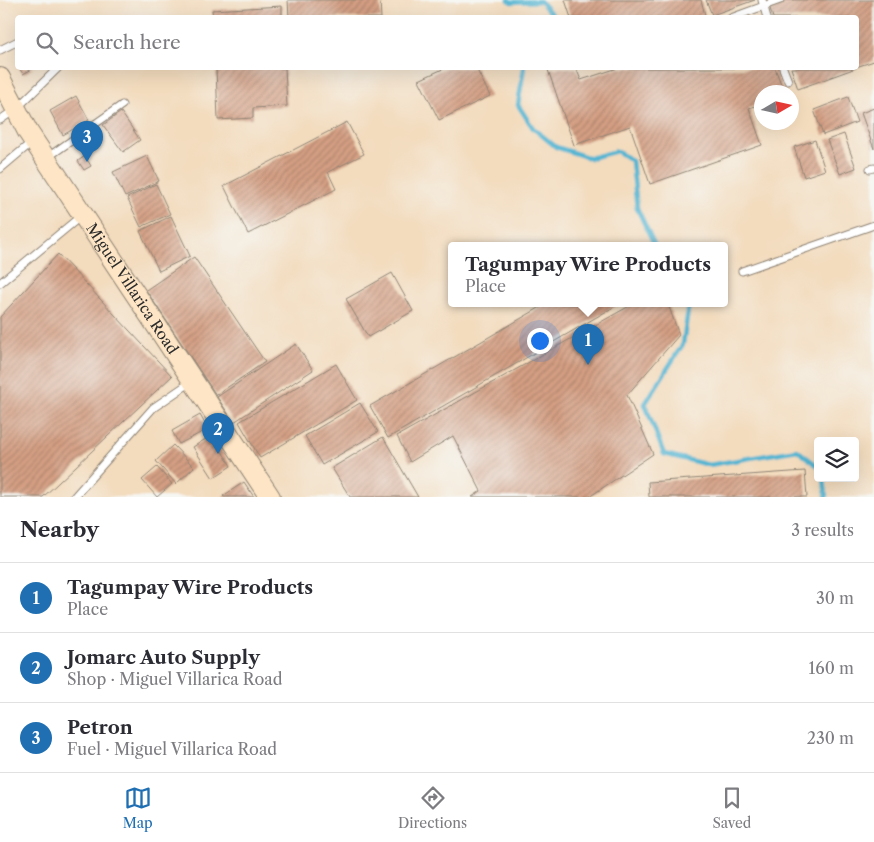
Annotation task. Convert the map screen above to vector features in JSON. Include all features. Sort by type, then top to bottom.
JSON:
[{"type":"main road","name":"Miguel Villarica Road","points":[[0,78],[8,115],[34,141],[270,497]]},
{"type":"lane","points":[[737,15],[763,3],[780,0]]},
{"type":"lane","points":[[0,50],[15,42]]},
{"type":"lane","points":[[8,115],[56,70]]},
{"type":"lane","points":[[785,70],[788,81]]},
{"type":"lane","points":[[45,159],[122,105]]},
{"type":"lane","points":[[0,170],[34,141]]},
{"type":"lane","points":[[0,283],[82,215]]},
{"type":"lane","points":[[742,271],[874,225]]},
{"type":"lane","points":[[74,497],[153,408],[193,381]]},
{"type":"building","points":[[288,0],[380,0],[381,15],[289,15]]},
{"type":"building","points":[[565,0],[701,0],[705,15],[570,15]]},
{"type":"building","points":[[706,0],[755,0],[712,15]]},
{"type":"building","points":[[783,0],[874,0],[874,61],[859,66],[859,15],[772,15],[769,5]]},
{"type":"building","points":[[282,6],[282,15],[213,15],[212,10]]},
{"type":"building","points":[[20,70],[30,70],[23,74]]},
{"type":"building","points":[[216,70],[285,70],[287,106],[253,108],[253,118],[218,120]]},
{"type":"building","points":[[441,70],[477,70],[490,96],[439,120],[419,80]]},
{"type":"building","points":[[548,70],[577,70],[581,80],[612,70],[776,70],[781,85],[754,85],[754,106],[749,108],[754,122],[754,130],[757,130],[762,145],[650,184],[630,126],[574,145]]},
{"type":"building","points":[[792,70],[850,70],[799,89]]},
{"type":"building","points":[[76,96],[89,120],[63,135],[50,111]]},
{"type":"building","points":[[848,97],[857,122],[823,135],[814,110]]},
{"type":"building","points":[[874,108],[874,149],[861,113]]},
{"type":"building","points":[[121,112],[140,140],[123,152],[103,125]]},
{"type":"building","points":[[347,122],[364,154],[328,172],[336,189],[248,234],[224,186]]},
{"type":"building","points":[[844,134],[856,168],[840,174],[827,140]]},
{"type":"building","points":[[815,140],[825,170],[804,177],[794,147]]},
{"type":"building","points":[[85,156],[91,166],[84,170],[78,161]]},
{"type":"building","points":[[147,156],[159,181],[125,197],[113,172]]},
{"type":"building","points":[[156,184],[170,214],[141,227],[127,198]]},
{"type":"building","points":[[171,216],[190,256],[159,271],[140,231]]},
{"type":"building","points":[[58,254],[172,376],[43,497],[0,497],[0,317]]},
{"type":"building","points":[[194,257],[265,362],[216,395],[146,290]]},
{"type":"building","points":[[392,273],[413,311],[368,337],[346,299]]},
{"type":"building","points":[[541,307],[614,307],[388,438],[370,406]]},
{"type":"building","points":[[628,307],[669,307],[679,335],[627,395],[653,454],[589,497],[472,497],[481,491],[453,436],[410,462],[397,436]]},
{"type":"building","points":[[296,344],[313,370],[234,422],[217,397]]},
{"type":"building","points":[[336,364],[357,400],[260,458],[239,422]]},
{"type":"building","points":[[360,403],[378,432],[322,465],[305,436]]},
{"type":"building","points":[[200,415],[208,429],[179,444],[172,431]]},
{"type":"building","points":[[212,435],[231,466],[213,478],[193,447]]},
{"type":"building","points":[[383,437],[418,497],[350,497],[332,468]]},
{"type":"building","points":[[173,445],[194,467],[176,484],[156,461]]},
{"type":"building","points":[[157,467],[172,484],[157,497],[142,480]]},
{"type":"building","points":[[805,471],[807,497],[649,497],[648,482]]},
{"type":"building","points":[[244,482],[254,497],[223,496]]},
{"type":"waterway","points":[[509,0],[511,2],[540,1],[552,15]]},
{"type":"waterway","points":[[524,70],[518,105],[533,128],[556,147],[590,158],[617,151],[632,161],[637,208],[653,242]]},
{"type":"waterway","points":[[689,307],[683,344],[645,404],[664,454],[709,465],[797,450],[814,463]]},
{"type":"waterway","points":[[824,482],[826,497]]},
{"type":"place","name":"Petron","points":[[87,162]]},
{"type":"place","name":"Tagumpay Wire Products","points":[[588,365]]},
{"type":"place","name":"Jomarc Auto Supply","points":[[218,454]]}]
